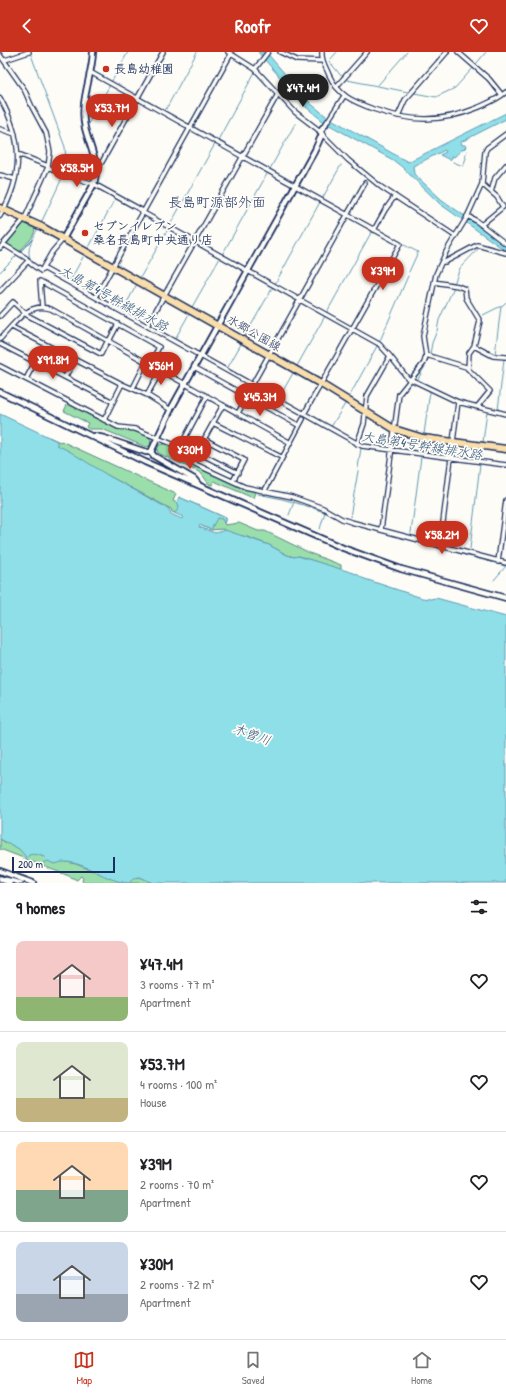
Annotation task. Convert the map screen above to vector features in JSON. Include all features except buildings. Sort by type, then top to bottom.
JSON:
[{"type":"main road","name":"水郷公園線","points":[[2,208],[40,226],[217,325],[321,384],[394,429],[423,438],[506,449]]},
{"type":"street","points":[[5,60],[28,52]]},
{"type":"street","points":[[42,269],[52,252],[63,240],[96,178],[97,167],[85,128],[84,118],[84,107],[93,52]]},
{"type":"street","points":[[97,167],[102,162],[163,52]]},
{"type":"street","points":[[255,69],[268,52]]},
{"type":"street","points":[[280,52],[297,60],[323,61]]},
{"type":"street","points":[[322,52],[323,61],[334,84],[344,96],[364,106],[398,116],[416,119],[441,118],[460,114],[491,103],[506,92]]},
{"type":"street","points":[[336,87],[367,52]]},
{"type":"street","points":[[398,116],[405,100],[447,52]]},
{"type":"street","points":[[458,52],[489,79],[502,95]]},
{"type":"street","points":[[96,297],[190,128],[229,53],[255,69],[295,112],[321,132],[348,160],[381,186],[455,236]]},
{"type":"street","points":[[0,55],[5,60],[24,89],[46,134],[50,152],[48,167],[24,218],[0,248]]},
{"type":"street","points":[[90,72],[400,244],[304,414]]},
{"type":"street","points":[[147,326],[278,94]]},
{"type":"street","points":[[151,452],[199,357],[295,186],[321,132],[344,96]]},
{"type":"street","points":[[0,98],[6,109],[15,134],[20,155],[13,188],[2,208],[0,216]]},
{"type":"street","points":[[0,129],[15,134]]},
{"type":"street","points":[[381,530],[398,394],[424,363],[426,354],[423,336],[434,282],[442,262],[455,236],[464,223],[482,184],[486,149],[506,134]]},
{"type":"street","points":[[20,155],[64,174],[94,184],[379,344],[409,380],[458,402],[506,414]]},
{"type":"street","points":[[491,192],[495,178],[506,165]]},
{"type":"street","points":[[0,175],[15,179]]},
{"type":"street","points":[[252,385],[366,183]]},
{"type":"street","points":[[480,225],[503,207],[497,197],[482,184]]},
{"type":"street","points":[[374,230],[385,210],[396,196]]},
{"type":"street","points":[[467,217],[506,244]]},
{"type":"street","points":[[3,244],[26,258],[35,268],[42,269],[96,297],[199,357],[357,444],[391,451],[506,465]]},
{"type":"street","points":[[442,262],[445,262],[476,245],[506,253]]},
{"type":"street","points":[[0,291],[28,261]]},
{"type":"street","points":[[42,307],[40,281],[159,347],[132,388]]},
{"type":"street","points":[[434,282],[458,286],[465,289],[466,298],[480,321],[474,346],[469,352],[468,369]]},
{"type":"street","points":[[0,316],[13,302],[25,313],[101,354],[118,324]]},
{"type":"street","points":[[0,339],[25,313],[32,308],[42,307],[51,309],[289,442]]},
{"type":"street","points":[[12,327],[122,384],[147,395],[171,410]]},
{"type":"street","points":[[0,344],[113,402]]},
{"type":"street","points":[[474,346],[493,356],[506,357]]},
{"type":"street","points":[[426,354],[466,367],[490,391],[477,407]]},
{"type":"street","points":[[357,444],[364,424],[367,396],[390,356]]},
{"type":"street","points":[[65,377],[75,360]]},
{"type":"street","points":[[26,379],[35,362]]},
{"type":"street","points":[[0,366],[118,427],[135,429],[174,445],[193,463],[245,487],[292,497],[323,508],[346,520],[506,564]]},
{"type":"street","points":[[194,367],[298,425]]},
{"type":"street","points":[[147,395],[161,370]]},
{"type":"street","points":[[104,420],[122,384]]},
{"type":"street","points":[[238,413],[251,390]]},
{"type":"street","points":[[0,392],[199,486],[362,556],[437,580],[506,598]]},
{"type":"street","points":[[178,449],[207,396]]},
{"type":"street","points":[[440,546],[458,402]]},
{"type":"street","points":[[223,405],[197,452],[238,473]]},
{"type":"street","points":[[264,492],[298,425],[303,419]]},
{"type":"street","points":[[213,423],[281,457]]},
{"type":"street","points":[[91,436],[104,438],[146,452],[151,452],[154,456],[194,479],[199,486]]},
{"type":"street","points":[[204,439],[244,460],[233,481]]},
{"type":"street","points":[[498,562],[506,500]]},
{"type":"street","points":[[0,871],[33,883]]},
{"type":"street","points":[[0,878],[10,883]]},
{"type":"street","points":[[0,878],[21,883]]},
{"type":"green space","points":[[23,223],[35,229],[31,238],[19,252],[6,244]]},
{"type":"green space","points":[[68,403],[116,428],[138,431],[151,439],[150,446],[146,447],[102,429],[89,429],[86,427],[88,423],[64,411]]},
{"type":"green space","points":[[49,437],[60,442],[61,441],[176,494],[173,501],[177,503],[179,497],[226,518],[224,523],[225,525],[239,523],[258,531],[265,531],[312,554],[341,565],[341,570],[299,556],[294,557],[287,555],[269,545],[247,537],[229,533],[223,529],[211,530],[202,526],[203,523],[172,512],[171,509],[109,476],[53,451]]},
{"type":"green space","points":[[167,443],[175,448],[191,464],[244,489],[255,492],[253,498],[214,481],[212,485],[209,484],[201,473],[158,453],[157,450],[159,445]]},
{"type":"green space","points":[[0,839],[8,844],[45,857],[76,864],[96,872],[112,876],[140,877],[153,883],[84,883],[81,876],[77,880],[36,863],[28,862],[26,859],[0,849]]},
{"type":"water","points":[[258,52],[266,52],[310,103],[326,116],[408,162],[506,113],[506,119],[461,142],[462,145],[465,145],[466,147],[463,150],[461,149],[461,151],[454,157],[451,156],[452,158],[450,160],[440,155],[446,152],[445,150],[413,166],[414,174],[441,199],[506,246],[506,251],[440,204],[393,160],[324,122],[306,107]]},
{"type":"water","name":"木曽川","points":[[0,414],[57,441],[57,445],[169,509],[171,514],[182,519],[183,517],[174,513],[178,510],[179,505],[177,503],[179,497],[226,518],[224,523],[222,519],[217,518],[211,530],[200,525],[199,527],[215,533],[225,530],[269,545],[287,555],[294,557],[298,556],[357,574],[362,578],[422,598],[436,598],[506,617],[506,883],[153,883],[140,877],[134,878],[129,883],[120,882],[71,863],[62,862],[54,864],[48,861],[44,863],[45,857],[33,854],[29,855],[25,859],[25,856],[19,849],[0,839]]},
{"type":"waterway","name":"大島第4号幹線排水路","points":[[30,52],[65,147],[66,162],[64,173]]},
{"type":"waterway","points":[[112,81],[128,52]]},
{"type":"waterway","points":[[165,111],[197,52]]},
{"type":"waterway","points":[[337,52],[329,61],[342,77]]},
{"type":"waterway","points":[[378,85],[407,52]]},
{"type":"waterway","points":[[476,64],[486,52]]},
{"type":"waterway","points":[[414,93],[436,97],[455,88],[473,68]]},
{"type":"waterway","points":[[242,154],[218,140],[255,72]]},
{"type":"waterway","points":[[347,80],[408,92]]},
{"type":"waterway","points":[[98,106],[110,85]]},
{"type":"waterway","points":[[0,94],[13,122],[20,153]]},
{"type":"waterway","points":[[140,97],[188,124]]},
{"type":"waterway","points":[[88,124],[97,108]]},
{"type":"waterway","points":[[270,169],[295,124]]},
{"type":"waterway","points":[[193,127],[217,140]]},
{"type":"waterway","points":[[170,225],[215,144]]},
{"type":"waterway","points":[[453,162],[463,166],[467,151]]},
{"type":"waterway","points":[[8,208],[15,189],[20,156]]},
{"type":"waterway","points":[[245,156],[284,178]]},
{"type":"waterway","points":[[322,199],[341,165]]},
{"type":"waterway","points":[[222,255],[267,174]]},
{"type":"waterway","name":"大島第4号幹線排水路","points":[[41,223],[63,176]]},
{"type":"waterway","points":[[88,249],[115,199]]},
{"type":"waterway","points":[[275,284],[320,202]]},
{"type":"waterway","points":[[493,218],[504,208]]},
{"type":"waterway","points":[[0,220],[5,213]]},
{"type":"waterway","name":"大島第4号幹線排水路","points":[[36,266],[32,261],[29,252],[31,243],[38,228]]},
{"type":"waterway","points":[[140,278],[168,229]]},
{"type":"waterway","points":[[327,312],[372,231]]},
{"type":"waterway","name":"大島第4号幹線排水路","points":[[20,252],[32,240]]},
{"type":"waterway","points":[[400,243],[418,252],[409,272]]},
{"type":"waterway","points":[[454,284],[460,268],[479,248]]},
{"type":"waterway","points":[[0,272],[18,254]]},
{"type":"waterway","points":[[70,281],[83,257]]},
{"type":"waterway","points":[[192,307],[220,258]]},
{"type":"waterway","name":"大島第4号幹線排水路","points":[[42,270],[198,357]]},
{"type":"waterway","points":[[379,343],[408,276]]},
{"type":"waterway","points":[[123,310],[137,284]]},
{"type":"waterway","points":[[245,336],[273,287]]},
{"type":"waterway","points":[[437,331],[439,320],[454,287]]},
{"type":"waterway","points":[[483,315],[506,302]]},
{"type":"waterway","points":[[498,355],[495,354],[501,306]]},
{"type":"waterway","points":[[175,339],[189,314]]},
{"type":"waterway","points":[[297,366],[325,316]]},
{"type":"waterway","points":[[430,354],[436,333]]},
{"type":"waterway","points":[[478,336],[476,345],[492,353]]},
{"type":"waterway","points":[[227,369],[241,344]]},
{"type":"waterway","points":[[349,397],[377,346],[387,356]]},
{"type":"waterway","points":[[426,363],[429,358]]},
{"type":"waterway","name":"大島第4号幹線排水路","points":[[201,359],[361,448],[390,452]]},
{"type":"waterway","points":[[390,359],[394,365]]},
{"type":"waterway","points":[[498,410],[504,359]]},
{"type":"waterway","points":[[417,381],[425,366]]},
{"type":"waterway","points":[[279,398],[293,373]]},
{"type":"waterway","points":[[424,434],[430,391]]},
{"type":"waterway","points":[[452,397],[475,405]]},
{"type":"waterway","points":[[331,427],[345,404]]},
{"type":"waterway","points":[[483,442],[487,411]]},
{"type":"waterway","points":[[422,452],[423,442]]},
{"type":"waterway","points":[[358,468],[361,448]]},
{"type":"waterway","points":[[481,460],[482,450]]},
{"type":"waterway","name":"大島第4号幹線排水路","points":[[394,452],[450,460]]},
{"type":"waterway","points":[[411,533],[421,457]]},
{"type":"waterway","name":"大島第4号幹線排水路","points":[[453,460],[506,467]]},
{"type":"waterway","points":[[470,549],[480,464]]},
{"type":"waterway","points":[[350,517],[358,471]]},
{"type":"waterway","points":[[258,494],[310,507]]},
{"type":"waterway","points":[[289,515],[294,502]]},
{"type":"waterway","points":[[313,508],[329,514]]},
{"type":"waterway","points":[[320,529],[325,512]]},
{"type":"waterway","points":[[332,516],[348,523]]},
{"type":"waterway","points":[[352,524],[356,525]]},
{"type":"waterway","points":[[361,526],[380,532]]},
{"type":"waterway","points":[[384,533],[404,538]]},
{"type":"waterway","points":[[408,539],[423,544]]},
{"type":"waterway","points":[[427,545],[432,546]]},
{"type":"waterway","points":[[435,547],[449,551]]},
{"type":"waterway","points":[[452,551],[471,557]]},
{"type":"waterway","points":[[475,558],[492,562]]},
{"type":"waterway","points":[[497,564],[505,566]]},
{"type":"waterway","points":[[494,580],[506,566]]},
{"type":"place","name":"長島幼稚園","points":[[106,69]]},
{"type":"place","name":"セブンイレブン 桑名長島町中央通り店","points":[[85,233]]},
{"type":"district","name":"長島町源部外面","points":[[217,202]]}]
